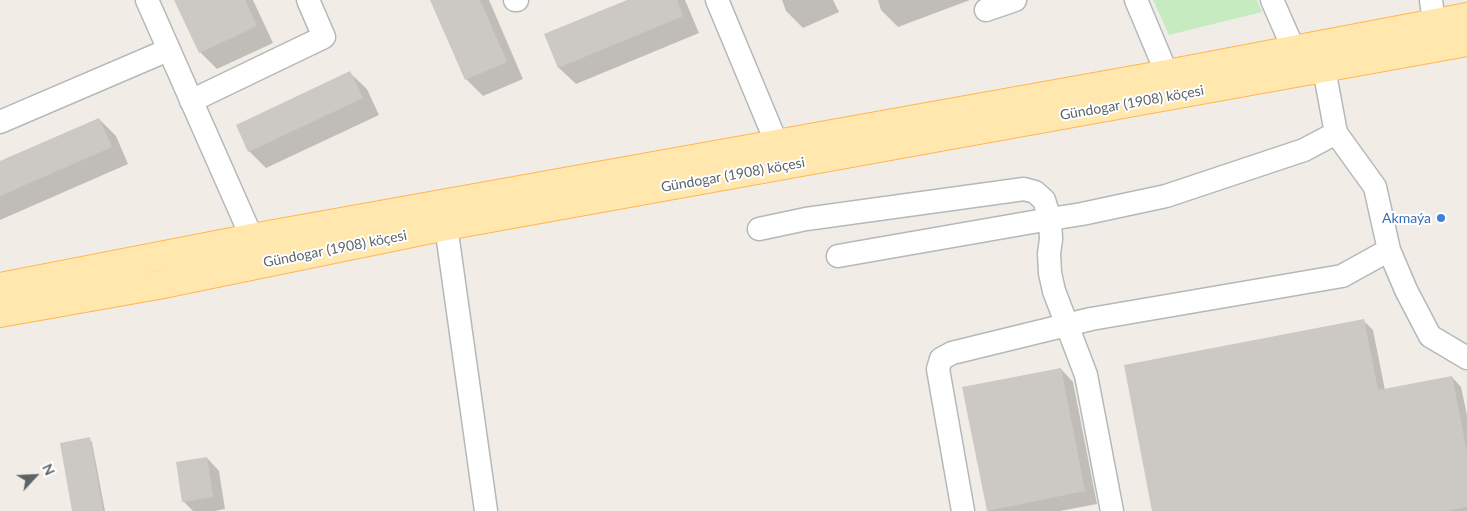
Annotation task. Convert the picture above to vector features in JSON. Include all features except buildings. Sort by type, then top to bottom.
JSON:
[{"type":"main road","name":"Gündogar (1908) köçesi","points":[[0,313],[158,285],[1167,74],[1294,50],[1433,12],[1467,17]]},
{"type":"main road","name":"Gündogar (1908) köçesi","points":[[0,287],[252,238],[1324,68],[1467,42]]},
{"type":"street","points":[[146,0],[252,238],[259,264]]},
{"type":"street","points":[[191,101],[324,37],[308,0]]},
{"type":"street","points":[[717,0],[780,155]]},
{"type":"street","points":[[986,10],[1015,0]]},
{"type":"street","points":[[1136,0],[1167,74]]},
{"type":"street","points":[[1272,0],[1294,50]]},
{"type":"street","points":[[0,122],[168,50]]},
{"type":"street","points":[[1324,68],[1336,133],[1375,187],[1389,250],[1406,290],[1430,336],[1467,358]]},
{"type":"street","points":[[838,256],[1082,214],[1166,196],[1304,150],[1336,133]]},
{"type":"street","points":[[759,229],[806,219],[1024,189],[1035,192],[1044,200],[1050,219],[1050,273],[1054,291],[1086,374],[1112,511]]},
{"type":"street","points":[[446,226],[486,511]]},
{"type":"street","points":[[963,511],[938,369],[941,359],[952,353],[1091,319],[1342,276],[1389,250]]},
{"type":"green space","points":[[1153,0],[1257,0],[1262,12],[1169,35]]},
{"type":"place","name":"Аkmaýa","points":[[1441,218]]}]
